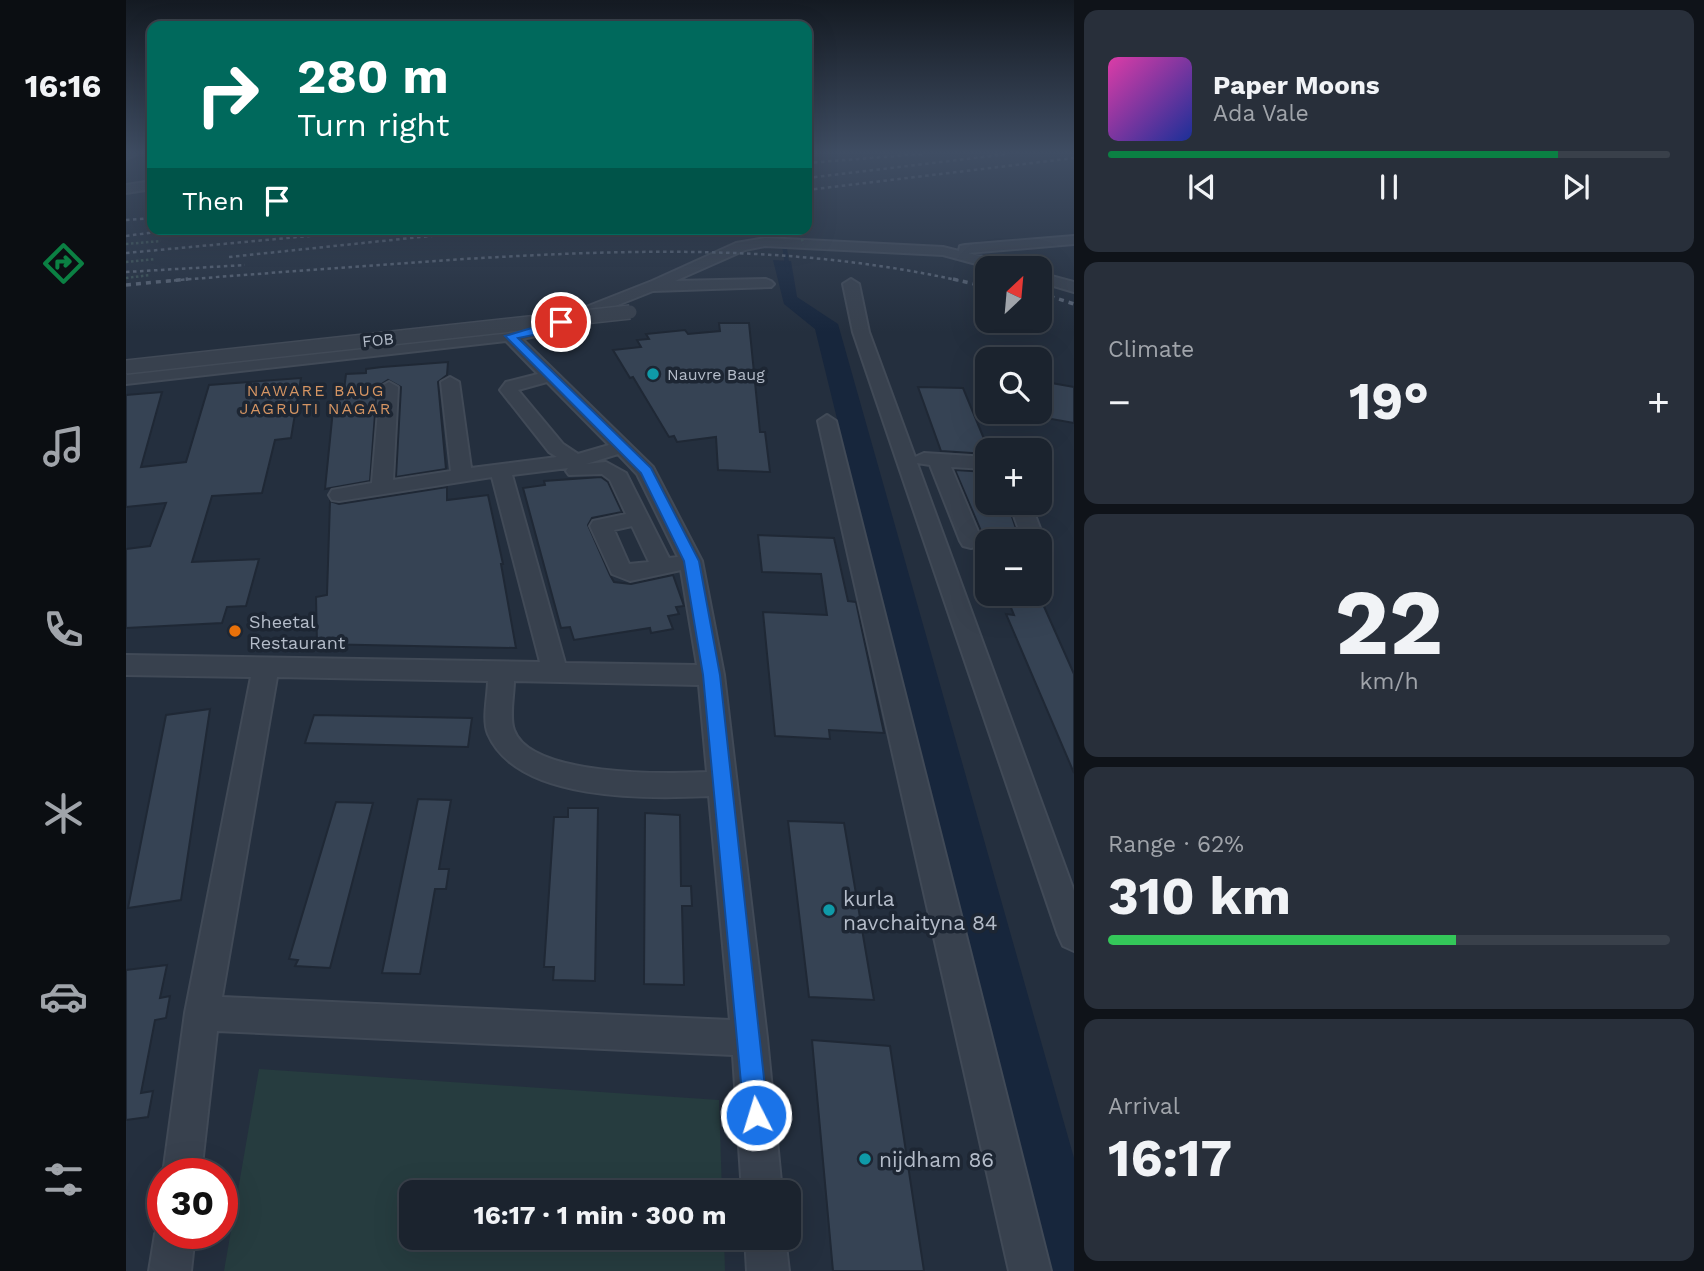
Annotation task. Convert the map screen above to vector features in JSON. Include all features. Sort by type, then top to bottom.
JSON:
[{"type":"street","points":[[126,379],[539,331],[651,286],[729,250],[765,242],[800,239],[943,251],[1074,240]]},
{"type":"street","points":[[943,251],[975,259]]},
{"type":"street","points":[[1052,280],[1074,287]]},
{"type":"street","points":[[651,286],[766,284]]},
{"type":"street","points":[[851,284],[861,332],[1074,935]]},
{"type":"street","name":"FOB","points":[[126,368],[630,312]]},
{"type":"street","points":[[510,336],[646,471],[691,561],[711,675],[761,1180]]},
{"type":"street","points":[[550,376],[512,386],[509,390],[556,448],[575,461]]},
{"type":"street","points":[[450,382],[462,475]]},
{"type":"street","points":[[382,488],[389,387]]},
{"type":"street","points":[[827,421],[1030,1271]]},
{"type":"street","points":[[502,477],[575,461],[622,447]]},
{"type":"street","points":[[905,457],[975,462]]},
{"type":"street","points":[[938,460],[955,501],[975,534]]},
{"type":"street","points":[[339,495],[462,475],[502,477],[606,468],[618,477],[662,566]]},
{"type":"street","points":[[502,477],[555,671]]},
{"type":"street","points":[[920,499],[955,501]]},
{"type":"street","points":[[640,519],[603,524],[600,529],[620,569],[629,573],[691,561]]},
{"type":"street","points":[[934,540],[975,541]]},
{"type":"street","points":[[126,665],[711,675]]},
{"type":"street","points":[[184,1158],[202,1013],[266,666]]},
{"type":"street","points":[[502,670],[500,731],[503,740],[539,767],[636,786],[723,783]]},
{"type":"street","points":[[202,1013],[749,1038]]},
{"type":"street","points":[[170,1271],[173,1249]]},
{"type":"street","points":[[766,1250],[768,1271]]},
{"type":"path","points":[[126,244],[161,241]]},
{"type":"path","points":[[126,262],[155,259]]},
{"type":"path","points":[[126,278],[150,275]]},
{"type":"green space","points":[[259,1069],[719,1100],[722,1180],[399,1180],[399,1250],[724,1250],[725,1271],[224,1271],[228,1249],[238,1249],[238,1190]]},
{"type":"water","points":[[773,260],[791,261],[797,297],[838,324],[1074,1158],[1074,1271],[1046,1271],[815,329],[784,304]]},
{"type":"building","points":[[719,323],[749,323],[760,432],[765,432],[770,472],[718,470],[716,437],[677,442],[674,436],[669,437],[633,377],[630,378],[613,350],[641,347],[637,340],[649,339],[646,334],[685,330],[688,334],[720,331]]},
{"type":"building","points":[[448,362],[447,375],[438,382],[446,469],[396,477],[401,387],[388,380],[377,387],[370,481],[325,489],[334,400],[343,399],[346,374],[366,373],[366,369],[382,367]]},
{"type":"building","points":[[301,378],[291,438],[275,440],[262,493],[212,496],[192,562],[259,559],[246,606],[227,607],[222,623],[126,628],[126,549],[150,546],[166,503],[126,507],[126,395],[162,392],[141,467],[186,462],[209,385]]},
{"type":"building","points":[[1052,383],[1074,387],[1074,423],[1052,419]]},
{"type":"building","points":[[918,387],[963,388],[975,417],[975,424],[978,424],[984,438],[975,438],[975,453],[941,451]]},
{"type":"building","points":[[955,470],[975,471],[975,515],[1011,515],[1016,529],[980,529]]},
{"type":"building","points":[[601,477],[608,482],[622,512],[592,518],[588,525],[610,575],[614,582],[631,584],[673,575],[684,606],[676,607],[679,614],[668,616],[673,629],[651,633],[650,628],[574,640],[570,627],[561,628],[523,488],[545,485],[544,481]]},
{"type":"building","points":[[447,487],[447,500],[488,495],[503,564],[516,648],[317,644],[316,597],[327,595],[330,501],[339,504]]},
{"type":"building","points":[[758,535],[834,538],[848,601],[856,602],[884,733],[829,730],[830,739],[775,736],[763,612],[827,615],[821,574],[762,572]]},
{"type":"building","points":[[1010,606],[1044,606],[1074,674],[1074,773],[1006,614],[1014,615]]},
{"type":"building","points":[[210,709],[181,900],[128,908],[166,715]]},
{"type":"building","points":[[314,715],[472,718],[468,747],[305,743]]},
{"type":"building","points":[[418,799],[451,800],[439,869],[449,869],[446,889],[435,889],[420,974],[382,973]]},
{"type":"building","points":[[336,802],[373,803],[330,968],[295,966],[298,960],[289,959]]},
{"type":"building","points":[[568,808],[598,808],[595,981],[553,980],[554,967],[544,967],[554,817],[568,817]]},
{"type":"building","points":[[645,813],[680,815],[681,886],[691,886],[692,906],[682,906],[684,985],[644,984]]},
{"type":"building","name":"kurla navchaityna 84","points":[[788,821],[844,823],[874,1000],[809,997]]},
{"type":"building","points":[[167,965],[160,998],[170,996],[166,1018],[155,1020],[141,1093],[153,1091],[148,1117],[126,1120],[126,970]]},
{"type":"building","name":"nijdham 86","points":[[812,1040],[890,1046],[924,1271],[833,1271]]},
{"type":"waterway","points":[[783,235],[788,271]]},
{"type":"railway","points":[[126,220],[147,218]]},
{"type":"railway","points":[[126,236],[147,233]]},
{"type":"railway","points":[[126,253],[320,235]]},
{"type":"railway","points":[[229,257],[440,235]]},
{"type":"railway","points":[[168,281],[464,259],[589,253],[714,252],[837,261],[961,281]]},
{"type":"railway","points":[[126,272],[245,265]]},
{"type":"railway","points":[[168,281],[188,279]]},
{"type":"railway","points":[[953,279],[975,284]]},
{"type":"railway","points":[[126,285],[168,281]]},
{"type":"railway","points":[[1052,297],[1074,304]]},
{"type":"place","name":"Nauvre Baug","points":[[653,374]]},
{"type":"place","name":"Sheetal Restaurant","points":[[235,631]]},
{"type":"place","name":"kurla navchaityna 84","points":[[829,910]]},
{"type":"place","name":"nijdham 86","points":[[865,1159]]},
{"type":"district","name":"NAWARE BAUG JAGRUTI NAGAR","points":[[316,399]]},
{"type":"route","points":[[561,322],[539,331],[510,336],[646,471],[691,561],[711,675],[756,1115]]}]
